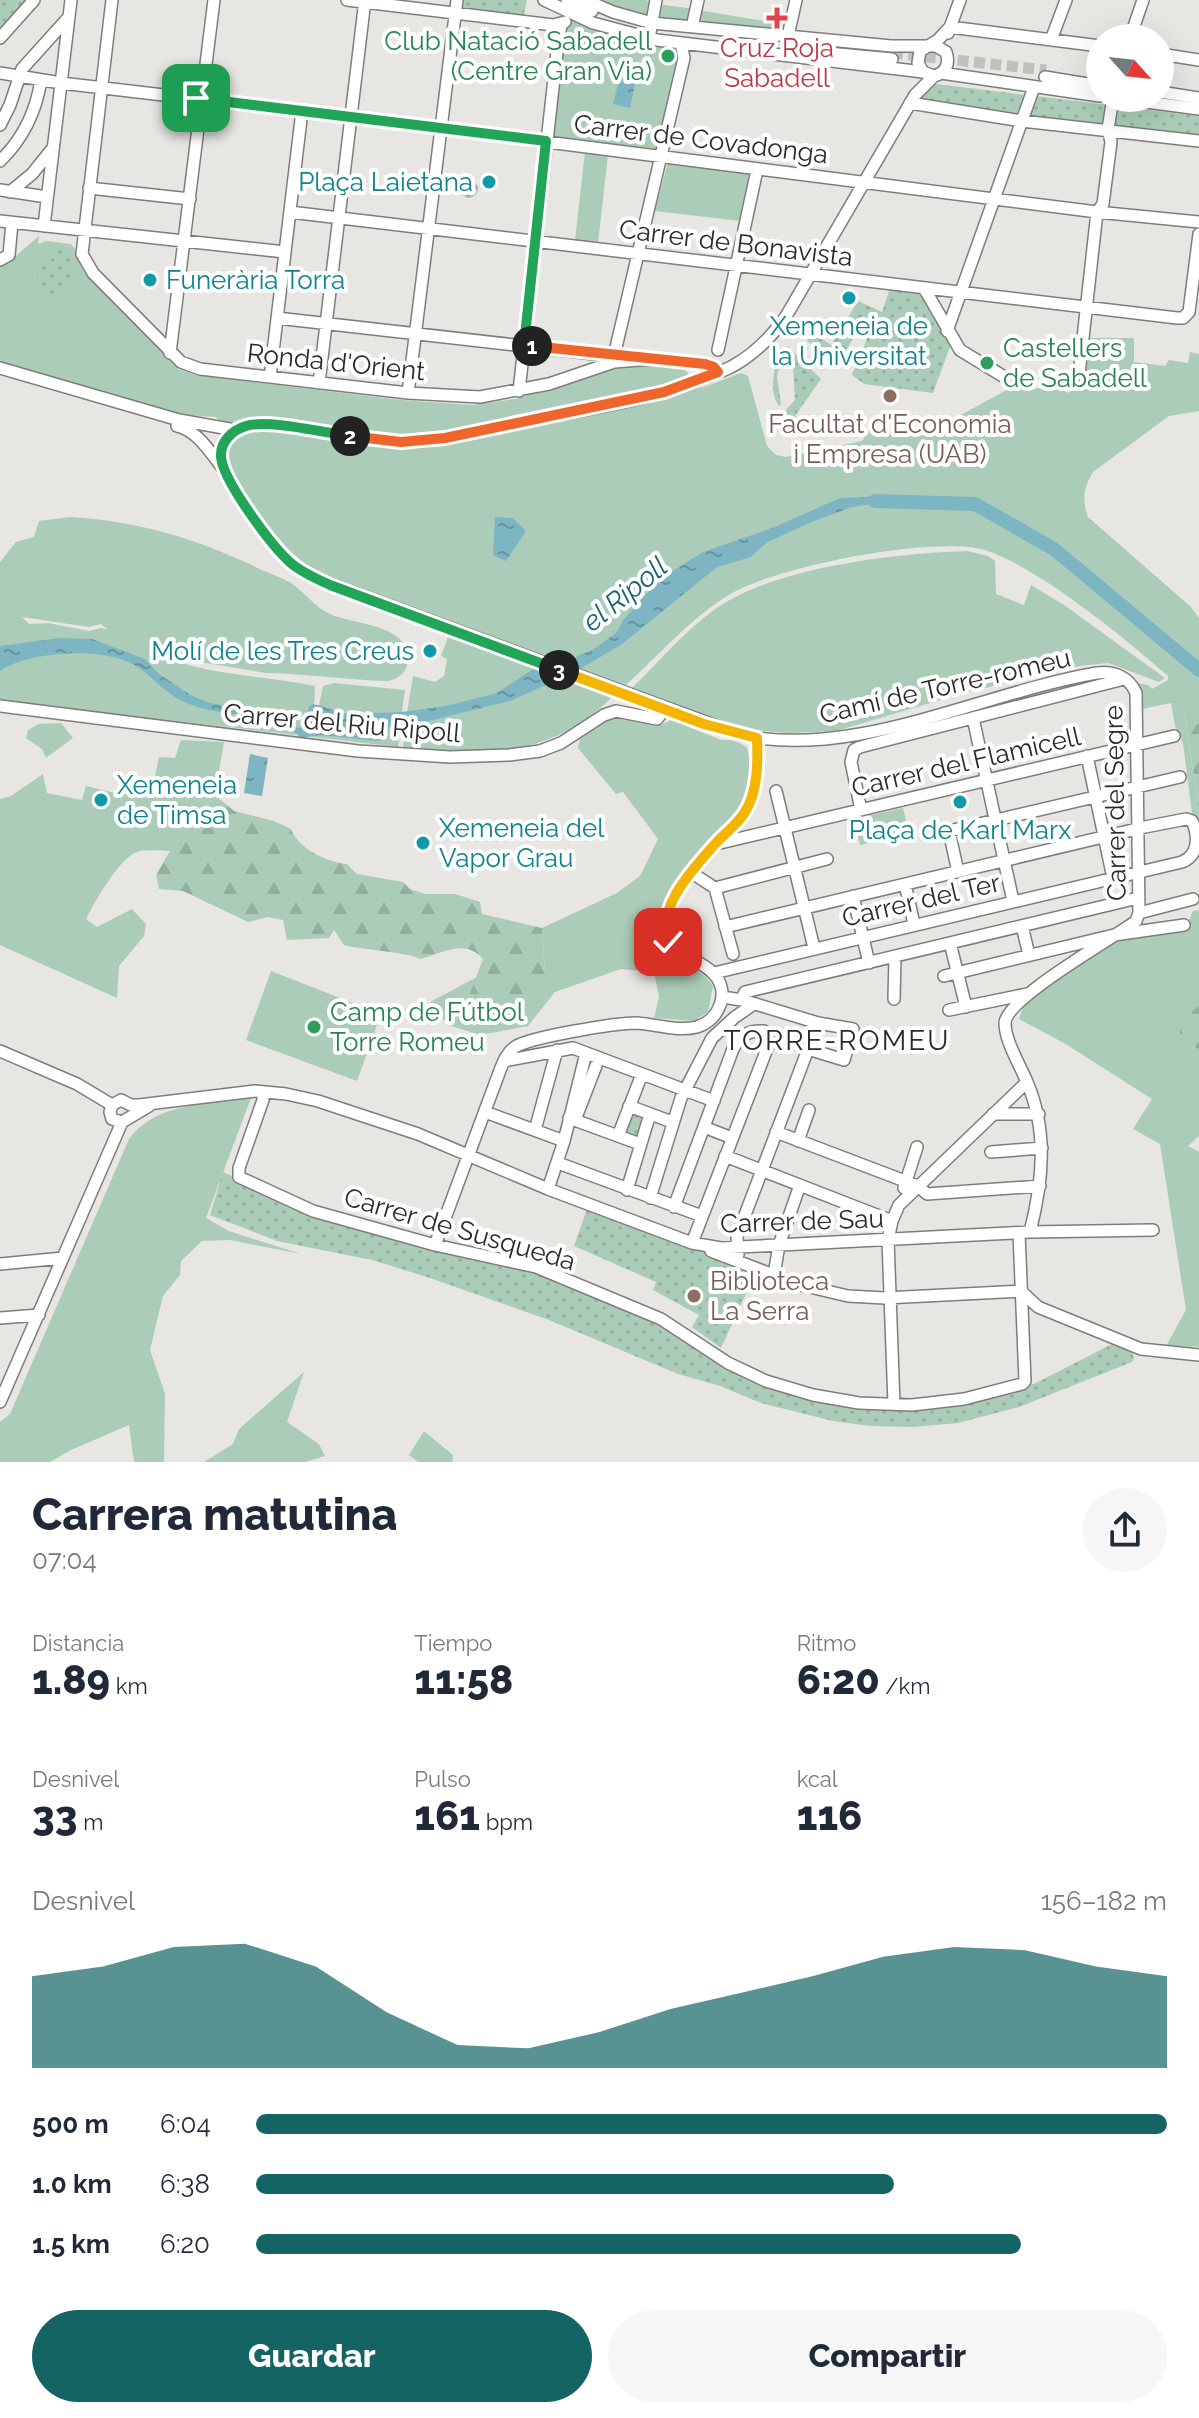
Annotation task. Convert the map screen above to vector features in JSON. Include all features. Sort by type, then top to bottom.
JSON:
[{"type":"street","points":[[0,38],[34,0]]},
{"type":"street","points":[[44,226],[71,0]]},
{"type":"street","name":"Ronda d'Orient","points":[[112,0],[82,254],[85,262],[170,353],[189,366],[408,393],[480,397],[519,391],[614,362],[652,359]]},
{"type":"street","points":[[170,353],[214,0]]},
{"type":"street","points":[[347,0],[553,25],[581,18]]},
{"type":"street","points":[[408,393],[457,0]]},
{"type":"street","points":[[544,0],[581,18],[650,30],[692,27],[788,36],[892,52]]},
{"type":"street","points":[[555,0],[605,23],[650,30],[897,50],[895,61],[873,67]]},
{"type":"street","points":[[567,0],[684,42],[1086,94]]},
{"type":"street","points":[[584,0],[650,30]]},
{"type":"street","points":[[584,0],[625,22]]},
{"type":"street","points":[[650,30],[656,0]]},
{"type":"street","points":[[692,27],[698,0]]},
{"type":"street","points":[[788,36],[796,0]]},
{"type":"street","points":[[92,394],[95,399],[105,403],[191,431],[234,431],[257,424],[401,442],[445,438],[664,392],[718,372],[744,358],[785,318],[912,99],[917,78],[932,74],[948,63],[943,49],[960,0]]},
{"type":"street","points":[[1051,40],[1066,0]]},
{"type":"street","points":[[1135,24],[1143,0]]},
{"type":"street","points":[[319,383],[364,1]]},
{"type":"street","points":[[0,125],[22,69],[69,17]]},
{"type":"street","points":[[519,391],[534,241],[562,23]]},
{"type":"street","points":[[950,27],[1086,44]]},
{"type":"street","points":[[932,74],[918,59],[920,51],[938,40],[950,27]]},
{"type":"street","points":[[684,42],[892,52],[928,46],[943,49]]},
{"type":"street","points":[[614,356],[684,58],[684,42]]},
{"type":"street","points":[[1174,56],[1199,60]]},
{"type":"street","name":"Carrer de Covadonga","points":[[0,73],[757,170],[1199,222]]},
{"type":"street","points":[[1045,74],[1086,81]]},
{"type":"street","points":[[0,161],[15,146],[28,124],[41,80]]},
{"type":"street","points":[[947,331],[1034,87]]},
{"type":"street","points":[[1174,98],[1199,103]]},
{"type":"street","points":[[912,99],[1022,121],[1199,141]]},
{"type":"street","points":[[1174,102],[1199,103]]},
{"type":"street","points":[[270,377],[302,111]]},
{"type":"street","points":[[1079,374],[1097,212],[1103,204],[1111,142],[1108,129],[1111,112]]},
{"type":"street","points":[[5,191],[32,174],[53,147]]},
{"type":"street","points":[[718,350],[757,170]]},
{"type":"street","points":[[89,188],[190,199]]},
{"type":"street","points":[[5,191],[47,197]]},
{"type":"street","name":"Carrer de Bonavista","points":[[290,212],[1177,318],[1183,318],[1189,312],[1199,234]]},
{"type":"street","points":[[3,256],[6,222],[285,252]]},
{"type":"street","points":[[924,288],[947,331],[966,356],[1006,378]]},
{"type":"street","points":[[277,318],[705,364],[718,372]]},
{"type":"street","points":[[592,369],[596,354]]},
{"type":"street","points":[[0,368],[187,422],[234,431]]},
{"type":"street","name":"Camí de Torre-romeu","points":[[191,431],[222,468],[264,532],[285,558],[303,572],[330,585],[659,707],[757,738],[787,742],[839,738],[1086,675],[1107,672],[1124,678]]},
{"type":"street","points":[[222,468],[221,447],[234,431]]},
{"type":"street","points":[[1086,675],[1090,688]]},
{"type":"street","points":[[861,810],[851,762],[854,750],[1124,678]]},
{"type":"street","name":"Carrer del Segre","points":[[1114,935],[1136,921],[1139,913],[1136,693],[1124,678]]},
{"type":"street","name":"Carrer del Riu Ripoll","points":[[0,706],[178,731],[358,751],[450,757],[530,753],[561,743],[612,711],[657,719],[659,707]]},
{"type":"street","points":[[973,718],[1013,901]]},
{"type":"street","name":"Carrer del Flamicell","points":[[715,844],[1174,736]]},
{"type":"street","points":[[435,1245],[510,1050],[521,1044],[639,1023],[687,1029],[700,1026],[717,1014],[722,995],[714,973],[674,948],[665,935],[665,918],[692,873],[735,825],[751,798],[757,738]]},
{"type":"street","points":[[1087,756],[1113,878]]},
{"type":"street","points":[[958,872],[949,831],[1180,777]]},
{"type":"street","points":[[776,791],[814,948]]},
{"type":"street","points":[[725,927],[1105,836],[1189,819],[1196,828],[1197,840]]},
{"type":"street","name":"Carrer del Ter","points":[[714,973],[1189,860],[1197,840]]},
{"type":"street","points":[[715,888],[827,859]]},
{"type":"street","points":[[692,873],[715,888],[733,954]]},
{"type":"street","points":[[905,884],[914,924]]},
{"type":"street","points":[[853,896],[869,963]]},
{"type":"street","points":[[722,995],[743,996],[1138,898]]},
{"type":"street","points":[[1139,913],[1193,899]]},
{"type":"street","points":[[944,976],[1114,935],[1184,925]]},
{"type":"street","points":[[1022,926],[1029,955]]},
{"type":"street","points":[[1021,1291],[1025,1233],[1040,1186],[1042,1148],[1039,1114],[1025,1084],[1005,1023],[1009,1013],[1027,994],[1114,935]]},
{"type":"street","points":[[950,943],[966,1007]]},
{"type":"street","points":[[894,999],[895,957]]},
{"type":"street","points":[[949,1010],[1027,994]]},
{"type":"street","points":[[743,996],[754,1004],[818,1023],[853,1029],[844,1060],[811,1050],[806,1052]]},
{"type":"street","points":[[650,1198],[673,1128],[672,1122],[712,1038],[754,1004]]},
{"type":"street","points":[[737,1262],[737,1236],[818,1023]]},
{"type":"street","points":[[674,1207],[739,1038],[748,1032],[764,1031],[770,1041],[692,1243],[826,1292],[864,1298],[1021,1291],[1038,1307],[1141,1349],[1199,1355]]},
{"type":"street","points":[[504,1061],[573,1048],[714,1101]]},
{"type":"street","points":[[535,1130],[557,1050]]},
{"type":"street","points":[[0,1051],[77,1084],[112,1105]]},
{"type":"street","points":[[572,1119],[586,1053]]},
{"type":"street","points":[[548,1189],[572,1119],[599,1058]]},
{"type":"street","points":[[618,1136],[642,1074]]},
{"type":"street","points":[[894,1404],[888,1240],[892,1221],[902,1202],[1025,1084]]},
{"type":"street","name":"Carrer de Sau","points":[[128,1115],[153,1103],[263,1092],[286,1094],[369,1116],[548,1189],[692,1243],[721,1248],[1153,1230]]},
{"type":"street","name":"Carrer de Susqueda","points":[[263,1092],[263,1100],[239,1168],[239,1177],[313,1211],[435,1245],[536,1267],[661,1319],[728,1363],[766,1381],[813,1395],[859,1403],[912,1405],[964,1399],[1025,1381],[1021,1291]]},
{"type":"street","points":[[0,1402],[128,1115],[121,1100],[112,1105],[112,1119],[128,1115]]},
{"type":"street","points":[[629,1106],[672,1122]]},
{"type":"street","points":[[798,1141],[809,1110]]},
{"type":"street","points":[[485,1112],[564,1141]]},
{"type":"street","points":[[627,1190],[650,1114]]},
{"type":"street","points":[[993,1114],[1039,1114]]},
{"type":"street","points":[[572,1119],[640,1144]]},
{"type":"street","points":[[704,1127],[732,1138]]},
{"type":"street","points":[[776,1132],[918,1186],[927,1194],[1040,1186]]},
{"type":"street","points":[[902,1202],[905,1181],[917,1147]]},
{"type":"street","points":[[991,1152],[1042,1148]]},
{"type":"street","points":[[725,1156],[892,1221]]},
{"type":"street","points":[[558,1163],[702,1216]]},
{"type":"street","points":[[774,1275],[779,1245],[800,1185]]},
{"type":"street","points":[[0,1264],[63,1258]]},
{"type":"street","points":[[0,1318],[39,1315]]},
{"type":"green space","points":[[0,0],[31,0],[0,35]]},
{"type":"green space","points":[[460,0],[527,0],[523,18],[464,12]]},
{"type":"green space","points":[[590,0],[652,2],[650,19]]},
{"type":"green space","points":[[656,4],[695,9],[691,27],[653,22]]},
{"type":"green space","points":[[698,10],[789,25],[788,36],[694,26]]},
{"type":"green space","points":[[581,18],[669,42],[668,47],[676,51],[678,60],[657,149],[553,137],[566,23]]},
{"type":"green space","points":[[936,84],[1086,102],[1086,112],[1166,112],[1199,116],[1199,136],[919,102],[921,91]]},
{"type":"green space","points":[[585,152],[608,155],[598,243],[575,240]]},
{"type":"green space","points":[[668,162],[751,172],[740,221],[655,211]]},
{"type":"green space","points":[[469,180],[478,189],[469,198],[460,189]]},
{"type":"green space","points":[[39,236],[38,244],[46,241],[71,244],[90,279],[178,369],[195,375],[401,400],[472,405],[515,399],[618,367],[636,365],[684,369],[702,388],[741,373],[748,376],[767,446],[776,455],[786,457],[862,441],[869,430],[935,429],[1014,386],[1028,390],[1058,385],[1067,393],[1083,377],[1090,338],[1134,338],[1134,362],[1165,366],[1169,360],[1188,363],[1190,352],[1199,354],[1199,411],[1169,416],[1093,472],[1085,489],[1084,500],[1088,517],[1191,607],[1199,618],[1199,725],[1184,711],[1199,826],[1192,813],[1183,743],[1175,726],[1171,703],[1142,709],[1142,694],[1137,683],[1152,689],[1168,680],[1168,676],[1057,589],[1033,573],[988,551],[964,547],[895,550],[816,565],[749,585],[727,596],[700,616],[626,685],[316,571],[278,538],[243,493],[229,464],[232,439],[216,417],[183,415],[0,361],[0,266]]},
{"type":"green space","points":[[62,247],[73,249],[72,265],[76,276],[65,294],[55,300],[37,277]]},
{"type":"green space","points":[[890,288],[919,292],[951,344],[933,393],[864,384],[852,375],[869,334],[866,328],[858,326],[840,366],[807,341],[814,333],[831,345],[858,301],[882,312]]},
{"type":"green space","points":[[788,346],[821,379],[795,416],[802,422],[805,419],[808,421],[800,430],[789,429],[782,420],[782,414],[795,400],[793,368],[786,358],[782,358],[777,376],[779,406],[774,394],[778,352]]},
{"type":"green space","points":[[70,517],[96,519],[193,541],[288,581],[330,614],[390,632],[406,648],[406,668],[389,681],[266,673],[163,656],[217,671],[315,686],[314,708],[319,705],[323,686],[334,683],[405,690],[402,711],[407,713],[413,676],[435,682],[444,676],[447,659],[441,656],[448,637],[613,696],[590,716],[541,742],[516,748],[461,752],[403,747],[405,726],[402,725],[398,747],[0,700],[0,562],[16,542],[34,537],[39,521]],"holes":[[[22,617],[89,627],[101,624],[108,630],[89,631],[48,623],[29,624]]]},
{"type":"green space","points":[[968,551],[995,561],[996,594],[1024,605],[1031,585],[1165,678],[1159,682],[1108,663],[1079,666],[964,693],[836,731],[788,733],[743,729],[632,688],[702,619],[753,589],[812,570],[877,558]]},
{"type":"green space","points":[[1184,710],[1199,725],[1199,809]]},
{"type":"green space","points":[[619,716],[660,725],[672,720],[747,748],[750,779],[744,801],[674,890],[663,908],[658,925],[659,940],[664,949],[701,973],[713,986],[708,1012],[694,1021],[654,1018],[659,997],[654,972],[621,969],[555,992],[528,1026],[480,1035],[448,1025],[430,1002],[477,977],[468,999],[545,975],[542,928],[617,893],[640,876],[658,839],[623,792],[616,794],[578,748],[580,739],[606,720]]},
{"type":"green space","points":[[61,723],[73,738],[46,758],[42,749],[26,738],[28,730],[39,724]]},
{"type":"green space","points":[[181,740],[224,742],[215,795],[170,851],[137,852],[123,862],[86,919],[97,927],[132,909],[146,924],[144,936],[119,966],[117,998],[0,945],[0,799],[11,796],[43,774],[47,793],[82,800],[86,786],[124,795],[131,780],[153,786],[159,757],[175,758]]},
{"type":"green space","points":[[215,795],[234,811],[274,821],[291,829],[307,848],[322,857],[347,864],[357,874],[403,882],[410,889],[425,894],[455,894],[480,902],[482,914],[542,928],[545,975],[531,1013],[478,1016],[468,999],[483,959],[469,949],[453,949],[420,959],[344,945],[334,930],[329,938],[287,940],[283,920],[267,917],[248,922],[183,891],[159,889],[156,875],[170,851]]},
{"type":"green space","points":[[903,808],[909,834],[860,845],[854,819]]},
{"type":"green space","points":[[1199,910],[1199,1006],[1180,1020],[1180,1034],[1192,1047],[1199,1049],[1199,1136],[1188,1146],[1199,1152],[1199,1347],[1166,1346],[1186,1310],[1160,1144],[1133,1129],[1152,1099],[1064,1043],[1019,1019],[1025,1002],[1037,992],[1119,937],[1180,928],[1193,911]]},
{"type":"green space","name":"Camp de Fútbol Torre Romeu","points":[[271,971],[381,1014],[357,1081],[246,1040]]},
{"type":"green space","points":[[1199,1006],[1199,1049],[1192,1047],[1180,1034],[1180,1019]]},
{"type":"green space","points":[[251,1098],[206,1218],[229,1231],[301,1254],[230,1240],[202,1241],[181,1261],[180,1275],[163,1296],[150,1350],[165,1394],[164,1462],[134,1462],[129,1425],[50,1462],[0,1462],[0,1422],[10,1414],[129,1139],[140,1127],[169,1111]]},
{"type":"green space","points":[[632,1113],[644,1118],[637,1138],[624,1133]]},
{"type":"green space","points":[[223,1172],[310,1210],[522,1266],[632,1311],[767,1386],[795,1397],[836,1404],[911,1408],[1036,1383],[1114,1343],[1131,1350],[1134,1358],[1132,1362],[1019,1407],[958,1423],[913,1427],[833,1421],[761,1403],[720,1386],[678,1374],[549,1320],[430,1278],[372,1260],[277,1241],[210,1215]]},
{"type":"green space","points":[[588,1206],[738,1266],[754,1283],[750,1285],[721,1348],[692,1327],[699,1315],[653,1290],[656,1282],[574,1246]]},
{"type":"green space","points":[[304,1372],[287,1422],[319,1444],[325,1456],[305,1462],[204,1462],[233,1444],[239,1429]]},
{"type":"green space","points":[[424,1431],[453,1455],[452,1462],[418,1462],[409,1455]]},
{"type":"water","points":[[620,76],[636,80],[630,108],[613,104]]},
{"type":"water","points":[[870,497],[894,501],[852,507],[809,523],[766,543],[751,557],[717,567],[621,645],[569,675],[510,701],[412,725],[348,731],[370,737],[393,735],[377,741],[321,735],[299,738],[298,734],[264,719],[201,708],[177,698],[129,662],[111,657],[71,653],[50,655],[31,658],[0,671],[0,646],[59,638],[92,639],[145,659],[159,674],[192,696],[210,703],[267,713],[299,728],[304,725],[309,706],[313,704],[347,714],[402,712],[446,706],[497,693],[536,667],[594,649],[616,633],[624,619],[660,579],[703,552],[770,529],[840,498]]},
{"type":"water","points":[[495,517],[513,518],[526,531],[506,561],[493,555]]},
{"type":"water","points":[[250,754],[268,758],[262,796],[244,793]]},
{"type":"waterway","name":"el Ripoll","points":[[875,501],[975,504],[1054,549],[1199,670]]},
{"type":"tunnel","points":[[892,53],[1046,70]]},
{"type":"place","name":"Cruz Roja Sabadell","points":[[777,18]]},
{"type":"place","name":"Club Natació Sabadell (Centre Gran Via)","points":[[668,56]]},
{"type":"place","name":"Plaça Laietana","points":[[489,182]]},
{"type":"place","name":"Funerària Torra","points":[[150,280]]},
{"type":"place","name":"Xemeneia de la Universitat","points":[[849,298]]},
{"type":"place","name":"Castellers de Sabadell","points":[[987,363]]},
{"type":"place","name":"Facultat d'Economia i Empresa (UAB)","points":[[890,396]]},
{"type":"place","name":"Molí de les Tres Creus","points":[[430,651]]},
{"type":"place","name":"Xemeneia de Timsa","points":[[101,800]]},
{"type":"place","name":"Plaça de Karl Marx","points":[[960,802]]},
{"type":"place","name":"Xemeneia del Vapor Grau","points":[[423,843]]},
{"type":"place","name":"Camp de Fútbol Torre Romeu","points":[[314,1027]]},
{"type":"place","name":"Biblioteca La Serra","points":[[694,1296]]},
{"type":"district","name":"TORRE-ROMEU","points":[[837,1040]]},
{"type":"route","points":[[196,98],[546,141],[524,345],[705,364],[718,372],[664,392],[423,441],[401,442],[257,424],[235,430],[224,442],[220,454],[222,468],[257,523],[285,558],[312,577],[704,724],[757,738],[754,785],[746,811],[715,844],[676,895],[665,918],[668,942]]}]
